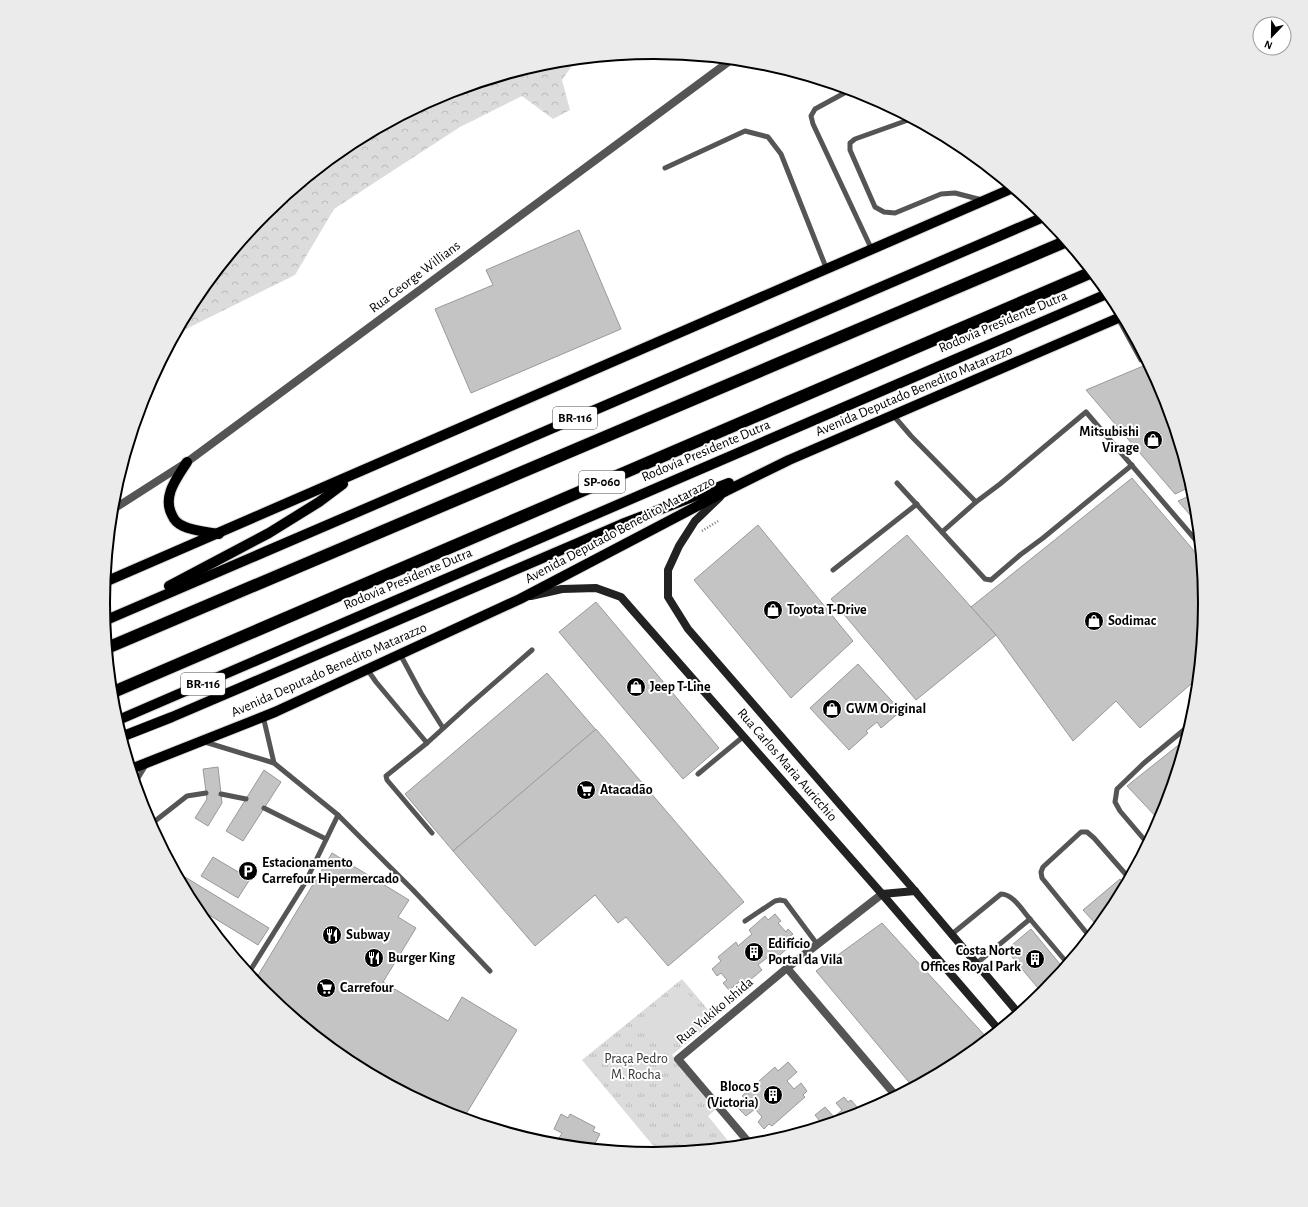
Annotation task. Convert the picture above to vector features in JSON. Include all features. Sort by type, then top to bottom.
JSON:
[{"type":"highway","name":"SP-060","points":[[112,646],[1062,243]]},
{"type":"highway","name":"Rodovia Presidente Dutra","points":[[117,691],[1087,274]]},
{"type":"main road","points":[[111,580],[219,534],[1008,190]]},
{"type":"main road","name":"BR-116","points":[[110,618],[1040,219]]},
{"type":"main road","name":"Rodovia Presidente Dutra","points":[[122,718],[1103,296]]},
{"type":"main road","name":"Avenida Deputado Benedito Matarazzo","points":[[135,768],[264,716],[520,599],[726,491],[789,460],[1118,318]]},
{"type":"main road","points":[[126,735],[172,717],[622,524],[789,460]]},
{"type":"main road","points":[[187,462],[169,495],[169,510],[173,519],[183,526],[219,534]]},
{"type":"main road","points":[[130,610],[169,586],[268,533],[319,502],[358,473]]},
{"type":"main road","name":"Rua Carlos Maria Auricchio","points":[[726,491],[695,521],[679,546],[668,570],[668,597],[688,629],[977,963],[1016,1010]]},
{"type":"main road","name":"Rua Carlos Maria Auricchio","points":[[520,599],[562,589],[596,588],[621,597],[882,894],[996,1026]]},
{"type":"main road","points":[[882,894],[915,891]]},
{"type":"street","name":"Rua George Willians","points":[[118,506],[187,462],[725,64]]},
{"type":"street","name":"Rua Yukiko Ishida","points":[[746,1140],[678,1059],[787,968],[882,894]]},
{"type":"street","points":[[787,968],[893,1093]]},
{"type":"lane","points":[[844,93],[816,109],[811,116],[813,124],[872,250]]},
{"type":"lane","points":[[906,121],[855,139],[850,143],[850,150],[875,207],[884,212],[895,213],[941,194],[955,193],[985,201]]},
{"type":"lane","points":[[664,168],[745,131],[768,137],[781,154],[827,270]]},
{"type":"lane","points":[[942,532],[976,502],[1000,484],[1086,412],[1194,538]]},
{"type":"lane","points":[[893,415],[911,436],[976,502]]},
{"type":"lane","points":[[897,483],[985,579],[991,580],[1132,465]]},
{"type":"lane","points":[[833,570],[916,504]]},
{"type":"lane","points":[[432,834],[386,776],[427,743],[532,650]]},
{"type":"lane","points":[[400,654],[421,693],[443,728]]},
{"type":"lane","points":[[367,669],[427,743]]},
{"type":"lane","points":[[264,716],[274,763]]},
{"type":"lane","points":[[1144,839],[1120,811],[1115,802],[1117,789],[1144,763],[1183,730]]},
{"type":"lane","points":[[698,774],[744,736]]},
{"type":"lane","points":[[202,741],[274,763],[338,815],[413,890],[490,971]]},
{"type":"lane","points":[[138,778],[147,763]]},
{"type":"lane","points":[[155,821],[187,796],[206,793]]},
{"type":"lane","points":[[221,794],[246,799]]},
{"type":"lane","points":[[264,808],[326,839]]},
{"type":"lane","points":[[251,969],[305,883],[338,815]]},
{"type":"lane","points":[[1087,933],[1042,878],[1041,872],[1043,867],[1081,832],[1087,832],[1126,875]]},
{"type":"lane","points":[[952,934],[1001,894],[1006,894],[1010,896],[1065,961]]},
{"type":"lane","points":[[745,921],[774,901],[785,901],[818,944]]},
{"type":"lane","points":[[977,963],[1030,919]]},
{"type":"green space","points":[[572,66],[562,80],[570,110],[553,119],[522,96],[460,127],[334,209],[295,275],[182,331],[222,272],[269,218],[286,203],[295,197],[349,152],[413,115],[446,100],[513,78],[548,69]]},
{"type":"green space","points":[[336,162],[295,197],[286,203]]},
{"type":"green space","name":"Praça Pedro M. Rocha","points":[[682,979],[716,1019],[672,1055],[716,1109],[708,1116],[729,1142],[690,1147],[655,1148],[582,1060]]},
{"type":"green space","points":[[684,989],[707,1016],[668,1048],[645,1021]]},
{"type":"building","points":[[579,230],[621,329],[471,393],[435,309],[493,285],[486,270]]},
{"type":"building","name":"Mitsubishi Virage","points":[[1143,366],[1170,428],[1186,489],[1175,494],[1086,390]]},
{"type":"building","name":"Sodimac","points":[[1132,478],[1196,553],[1198,604],[1197,639],[1193,683],[1140,728],[1116,701],[1073,741],[996,635],[971,607]]},
{"type":"building","points":[[1188,497],[1191,516],[1178,501]]},
{"type":"building","name":"Toyota T-Drive","points":[[758,525],[853,641],[791,698],[694,580]]},
{"type":"building","points":[[907,535],[996,635],[916,700],[831,599]]},
{"type":"building","name":"Jeep T-Line","points":[[596,602],[719,748],[683,779],[559,632]]},
{"type":"building","points":[[858,664],[901,711],[881,728],[877,722],[866,731],[868,733],[849,750],[810,708]]},
{"type":"building","points":[[547,673],[596,730],[453,851],[405,794]]},
{"type":"building","name":"Atacadão","points":[[596,729],[744,902],[668,966],[626,917],[618,923],[595,895],[535,946],[453,851]]},
{"type":"building","points":[[1180,744],[1170,779],[1155,816],[1127,786]]},
{"type":"building","points":[[218,767],[222,803],[208,826],[195,818],[207,799],[203,769]]},
{"type":"building","points":[[264,770],[281,782],[243,841],[226,831]]},
{"type":"building","name":"Carrefour","points":[[332,853],[409,900],[398,917],[416,928],[383,982],[448,1021],[462,997],[517,1030],[466,1114],[413,1092],[351,1056],[295,1013],[257,976]]},
{"type":"building","points":[[213,857],[250,879],[238,898],[201,876]]},
{"type":"building","points":[[181,875],[269,928],[258,945],[206,913]]},
{"type":"building","points":[[1120,879],[1123,882],[1095,923],[1083,910]]},
{"type":"building","name":"Edifício Portal da Vila","points":[[775,914],[781,921],[778,923],[786,932],[788,929],[793,934],[785,940],[790,946],[772,962],[768,957],[758,965],[762,970],[743,986],[739,982],[729,990],[723,983],[727,980],[721,973],[717,976],[712,969],[721,961],[718,957],[736,942],[738,946],[752,934],[749,930],[765,916],[768,920]]},
{"type":"building","points":[[882,923],[985,1035],[957,1056],[910,1084],[816,971]]},
{"type":"building","name":"Costa Norte Offices Royal Park","points":[[1031,929],[1061,965],[1039,989],[1006,950]]},
{"type":"building","name":"Bloco 5 (Victoria)","points":[[788,1062],[797,1072],[787,1081],[794,1089],[801,1083],[807,1091],[803,1095],[805,1097],[772,1126],[769,1124],[764,1129],[758,1122],[762,1117],[755,1109],[746,1116],[737,1107],[746,1099],[742,1096],[775,1067],[778,1071]]},
{"type":"building","points":[[844,1097],[848,1102],[851,1100],[858,1108],[829,1119],[820,1122],[815,1115],[825,1107],[834,1117],[842,1110],[836,1103]]},
{"type":"building","points":[[561,1114],[568,1118],[570,1114],[595,1127],[593,1131],[600,1134],[594,1144],[558,1139],[562,1133],[554,1129]]},
{"type":"place","name":"Mitsubishi Virage","points":[[1153,440]]},
{"type":"place","name":"Toyota T-Drive","points":[[773,610]]},
{"type":"place","name":"Sodimac","points":[[1094,621]]},
{"type":"place","name":"Jeep T-Line","points":[[636,687]]},
{"type":"place","name":"GWM Original","points":[[832,709]]},
{"type":"place","name":"Atacadão","points":[[586,790]]},
{"type":"place","name":"Estacionamento Carrefour Hipermercado","points":[[248,871]]},
{"type":"place","name":"Subway","points":[[332,935]]},
{"type":"place","name":"Edifício Portal da Vila","points":[[754,952]]},
{"type":"place","name":"Burger King","points":[[374,958]]},
{"type":"place","name":"Costa Norte Offices Royal Park","points":[[1035,959]]},
{"type":"place","name":"Carrefour","points":[[326,988]]},
{"type":"place","name":"Bloco 5 (Victoria)","points":[[773,1095]]}]
